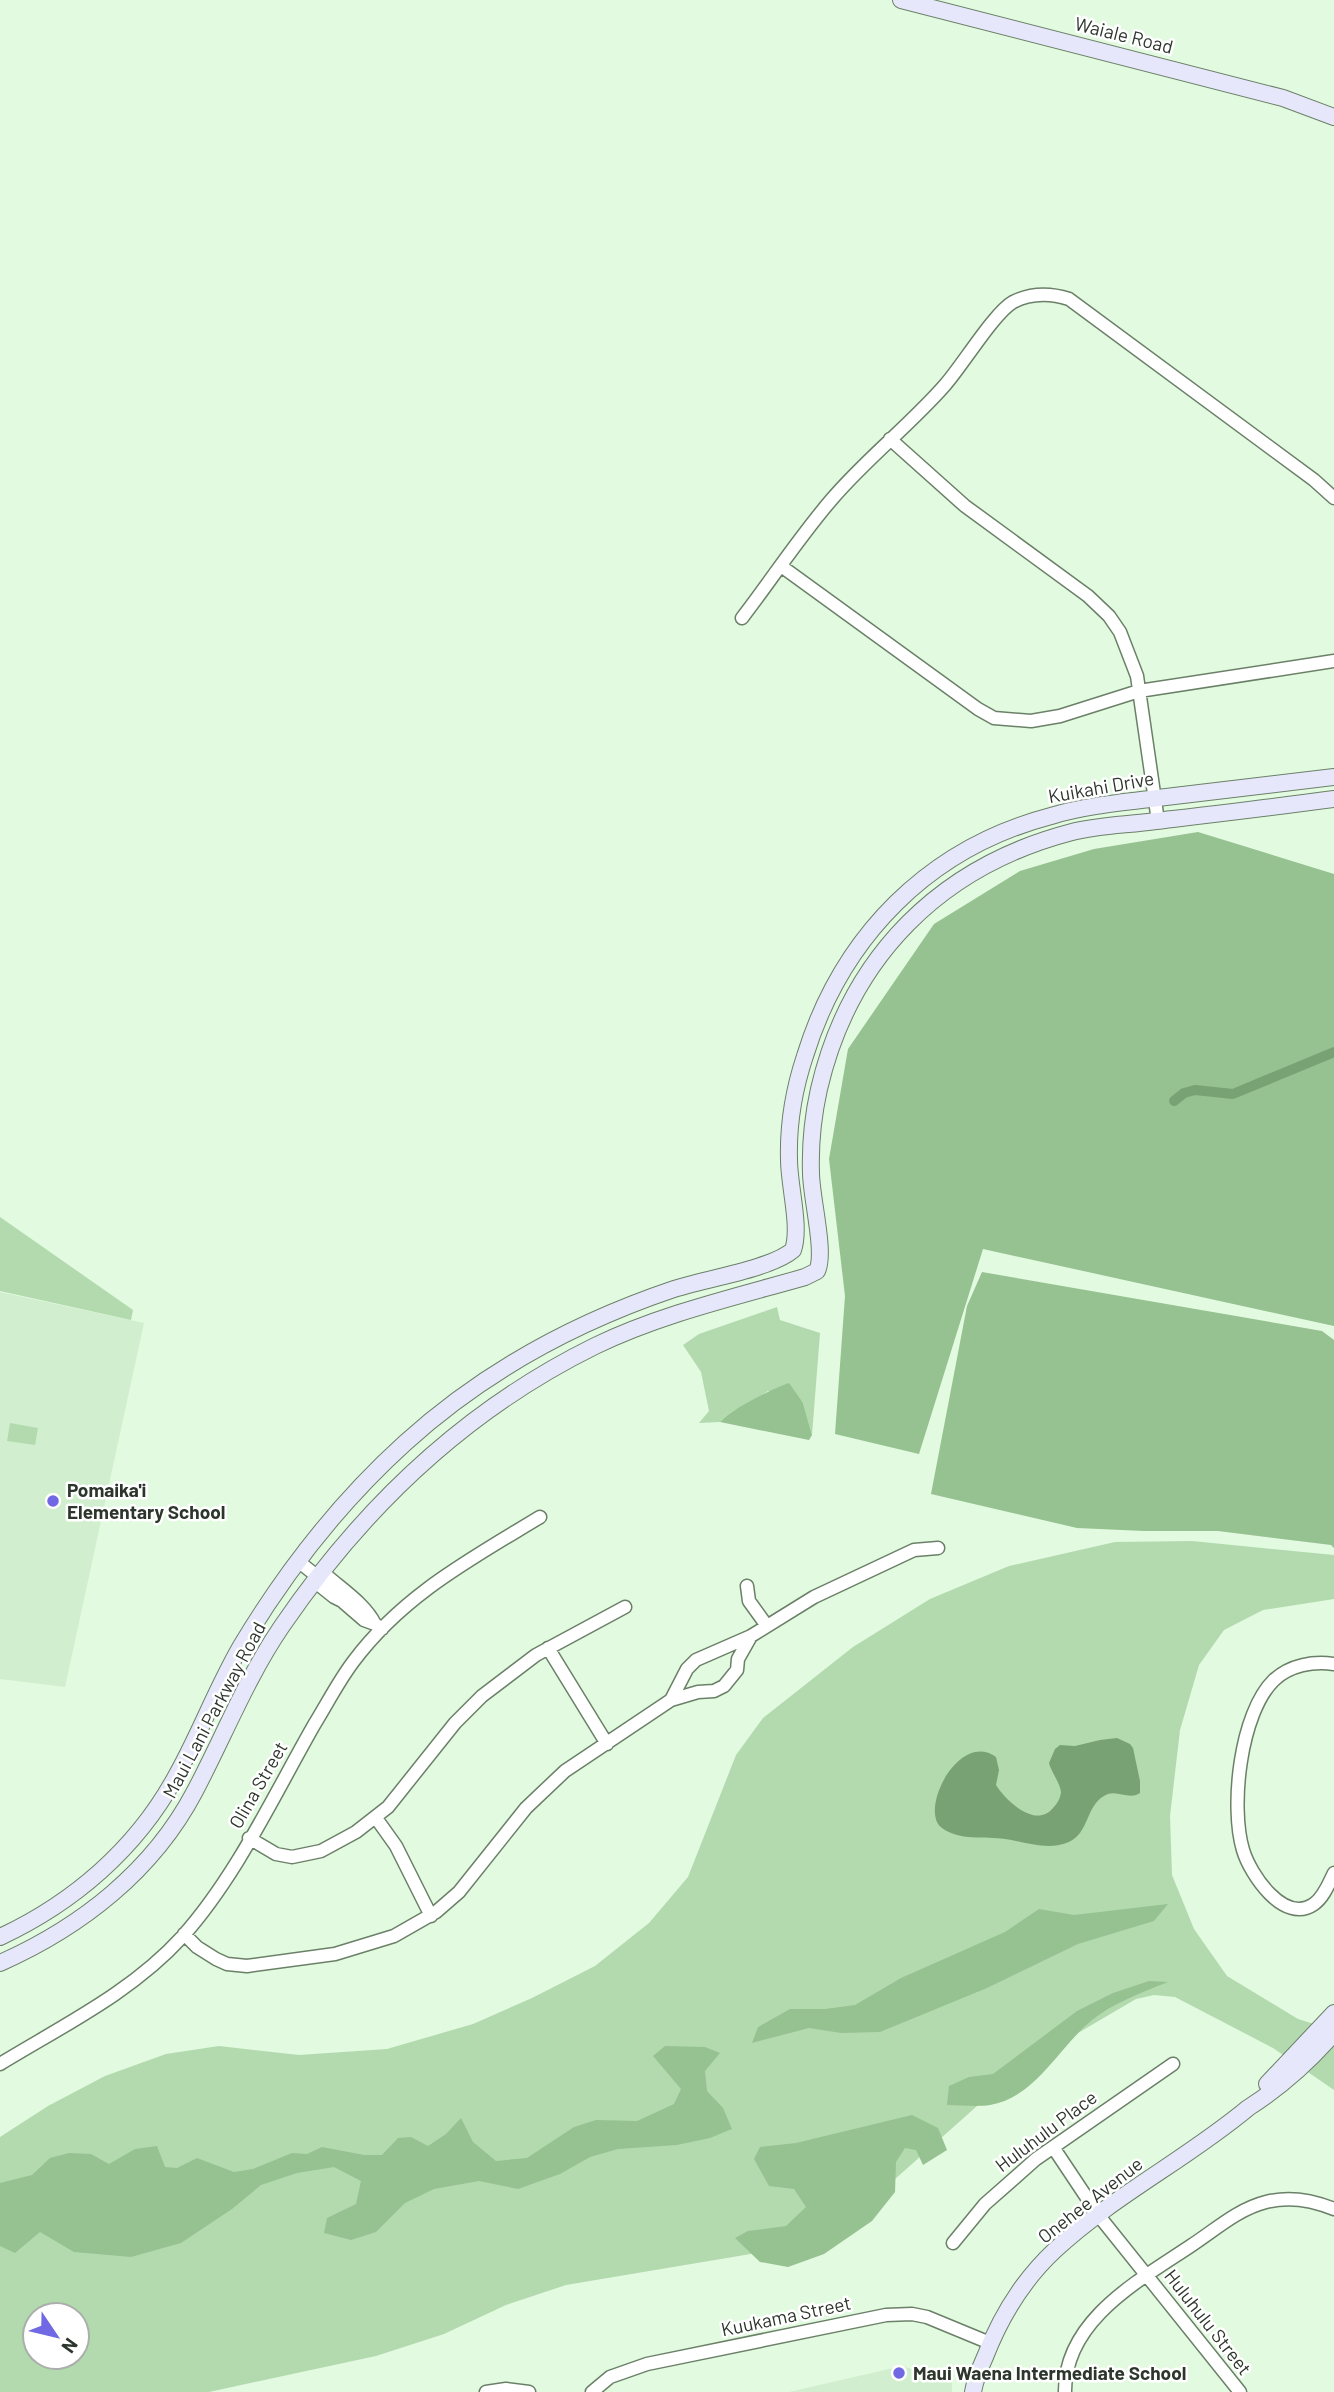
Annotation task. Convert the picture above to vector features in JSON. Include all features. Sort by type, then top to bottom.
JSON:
[{"type":"main road","name":"Waiale Road","points":[[901,0],[1283,98],[1334,117]]},
{"type":"main road","name":"Kuikahi Drive","points":[[793,1250],[796,1236],[789,1160],[794,1102],[805,1056],[832,989],[846,965],[888,908],[911,887],[951,859],[1010,830],[1081,808],[1334,777]]},
{"type":"main road","name":"Kuikahi Drive","points":[[817,1271],[821,1257],[810,1174],[812,1133],[820,1087],[842,1019],[859,987],[885,948],[923,907],[977,869],[1072,832],[1334,799]]},
{"type":"main road","name":"Maui Lani Parkway Road","points":[[0,1937],[29,1923],[97,1875],[127,1846],[153,1813],[175,1778],[240,1648],[298,1561],[355,1493],[405,1442],[461,1397],[522,1357],[598,1319],[674,1290],[775,1260],[793,1250]]},
{"type":"main road","name":"Maui Lani Parkway Road","points":[[0,1963],[31,1950],[70,1927],[107,1899],[140,1867],[188,1803],[250,1681],[281,1628],[317,1577],[388,1494],[450,1437],[521,1387],[597,1345],[675,1315],[805,1278],[817,1271]]},
{"type":"main road","name":"Onehee Avenue","points":[[1248,2108],[1263,2088],[1334,2013]]},
{"type":"main road","name":"Onehee Avenue","points":[[973,2392],[990,2343],[1006,2314],[1027,2282],[1053,2252],[1275,2091],[1334,2033]]},
{"type":"street","points":[[742,618],[831,500],[947,383],[1002,311],[1010,303],[1023,298],[1047,294],[1076,303],[1314,480],[1334,498]]},
{"type":"street","points":[[890,439],[965,506],[1109,616],[1125,643],[1137,676],[1158,821]]},
{"type":"street","points":[[781,566],[994,718],[1031,721],[1060,716],[1139,691],[1334,661]]},
{"type":"street","name":"Olina Street","points":[[0,2064],[132,1983],[184,1934],[209,1904],[336,1687],[378,1627],[437,1580],[540,1517]]},
{"type":"street","points":[[671,1700],[687,1669],[696,1660],[751,1636],[814,1597],[914,1550],[938,1548]]},
{"type":"street","points":[[298,1561],[317,1577],[326,1575],[342,1587],[370,1614],[378,1627]]},
{"type":"street","points":[[747,1586],[749,1601],[767,1626]]},
{"type":"street","points":[[250,1838],[276,1854],[292,1857],[304,1856],[342,1840],[376,1818],[404,1789],[455,1723],[511,1672],[548,1648],[625,1607]]},
{"type":"street","points":[[184,1934],[207,1954],[227,1964],[256,1966],[322,1956],[394,1936],[431,1916],[459,1892],[537,1795],[565,1771],[671,1700],[698,1692],[714,1691],[724,1686],[737,1670],[738,1659],[751,1636]]},
{"type":"street","points":[[548,1648],[607,1744]]},
{"type":"street","points":[[1334,1664],[1319,1662],[1294,1668],[1276,1678],[1264,1692],[1242,1754],[1237,1790],[1237,1819],[1243,1852],[1257,1879],[1268,1892],[1290,1908],[1305,1909],[1315,1903],[1324,1893],[1334,1872]]},
{"type":"street","points":[[376,1818],[396,1846],[431,1916]]},
{"type":"street","name":"Huluhulu Place","points":[[953,2243],[1003,2187],[1053,2147],[1173,2064]]},
{"type":"street","name":"Huluhulu Street","points":[[1053,2147],[1100,2216],[1240,2392]]},
{"type":"street","points":[[1065,2392],[1070,2358],[1081,2338],[1106,2306],[1147,2275],[1245,2210],[1266,2202],[1293,2199],[1315,2202],[1334,2209]]},
{"type":"street","name":"Kuukama Street","points":[[592,2392],[610,2378],[647,2364],[886,2315],[912,2314],[927,2317],[990,2343]]},
{"type":"street","points":[[486,2392],[506,2389],[529,2392]]},
{"type":"shaded area","points":[[1198,832],[1334,874],[1334,1326],[983,1249],[919,1454],[835,1434],[845,1296],[829,1159],[848,1049],[934,924],[1020,871],[1094,849]]},
{"type":"shaded area","points":[[0,1217],[133,1310],[131,1320],[0,1291]]},
{"type":"shaded area","points":[[982,1272],[1322,1331],[1334,1340],[1334,1548],[1331,1545],[1218,1531],[1077,1528],[931,1494],[967,1306]]},
{"type":"shaded area","name":"Pomaika'i Elementary School","points":[[0,1292],[144,1323],[65,1687],[0,1679]]},
{"type":"shaded area","points":[[777,1307],[780,1320],[820,1333],[812,1435],[803,1403],[768,1391],[720,1422],[699,1423],[709,1411],[701,1372],[683,1345],[699,1334]]},
{"type":"shaded area","points":[[789,1383],[803,1403],[812,1435],[809,1440],[720,1422],[743,1405]]},
{"type":"shaded area","points":[[10,1423],[38,1428],[35,1445],[7,1441]]},
{"type":"shaded area","points":[[1192,1541],[1334,1555],[1334,1599],[1263,1610],[1224,1630],[1199,1665],[1180,1730],[1170,1816],[1172,1875],[1194,1929],[1227,1976],[1298,2019],[1334,2030],[1334,2090],[1273,2048],[1175,1997],[1154,1995],[1136,1999],[1066,2040],[995,2090],[876,2196],[769,2251],[566,2285],[506,2305],[444,2334],[376,2356],[209,2392],[0,2392],[0,2137],[48,2106],[105,2076],[166,2054],[219,2046],[299,2055],[387,2049],[473,2024],[595,1966],[649,1923],[688,1877],[736,1755],[763,1718],[853,1647],[930,1599],[1009,1566],[1115,1542]]},
{"type":"shaded area","points":[[1117,1738],[1133,1748],[1140,1793],[1131,1796],[1113,1793],[1098,1800],[1076,1838],[1069,1842],[1045,1846],[956,1835],[942,1828],[936,1819],[935,1806],[946,1776],[956,1763],[969,1754],[982,1752],[996,1757],[999,1770],[996,1785],[1014,1805],[1038,1816],[1053,1808],[1061,1795],[1049,1763],[1055,1749],[1060,1745],[1075,1746]]},
{"type":"shaded area","points":[[1168,1904],[1154,1921],[1078,1944],[987,1988],[880,2032],[841,2033],[809,2028],[752,2043],[758,2027],[790,2009],[825,2009],[855,2005],[901,1978],[1005,1932],[1039,1909],[1074,1915]]},
{"type":"shaded area","points":[[1149,1981],[1168,1982],[1100,2014],[1080,2031],[1034,2082],[1020,2092],[990,2105],[947,2105],[949,2086],[969,2077],[993,2074],[1077,2011],[1113,1993]]},
{"type":"shaded area","points":[[665,2046],[705,2047],[720,2053],[705,2071],[707,2091],[723,2108],[732,2129],[710,2138],[677,2145],[618,2149],[590,2157],[560,2174],[518,2189],[479,2181],[434,2189],[405,2203],[376,2232],[351,2240],[324,2233],[327,2218],[356,2204],[361,2181],[334,2167],[297,2173],[261,2185],[232,2209],[181,2243],[131,2257],[74,2252],[40,2232],[15,2253],[0,2246],[0,2183],[32,2175],[50,2158],[69,2153],[91,2154],[109,2164],[135,2149],[157,2146],[165,2167],[177,2168],[197,2158],[234,2172],[253,2169],[292,2153],[307,2154],[322,2147],[364,2155],[382,2155],[398,2138],[411,2137],[428,2146],[446,2134],[461,2118],[473,2142],[496,2161],[527,2158],[574,2127],[596,2120],[637,2121],[674,2104],[681,2089],[653,2056]]},
{"type":"shaded area","points":[[912,2115],[938,2128],[947,2150],[923,2165],[916,2150],[905,2148],[896,2162],[895,2192],[872,2221],[824,2254],[788,2267],[760,2262],[735,2238],[748,2231],[786,2226],[806,2207],[794,2189],[769,2186],[754,2159],[760,2147],[796,2143]]},
{"type":"shaded area","name":"Maui Waena Intermediate School","points":[[902,2366],[952,2381],[952,2392],[789,2392]]},
{"type":"waterway","points":[[1174,1101],[1184,1093],[1195,1090],[1233,1094],[1334,1052]]},
{"type":"place","name":"Pomaika'i Elementary School","points":[[53,1501]]},
{"type":"place","name":"Maui Waena Intermediate School","points":[[899,2373]]}]
